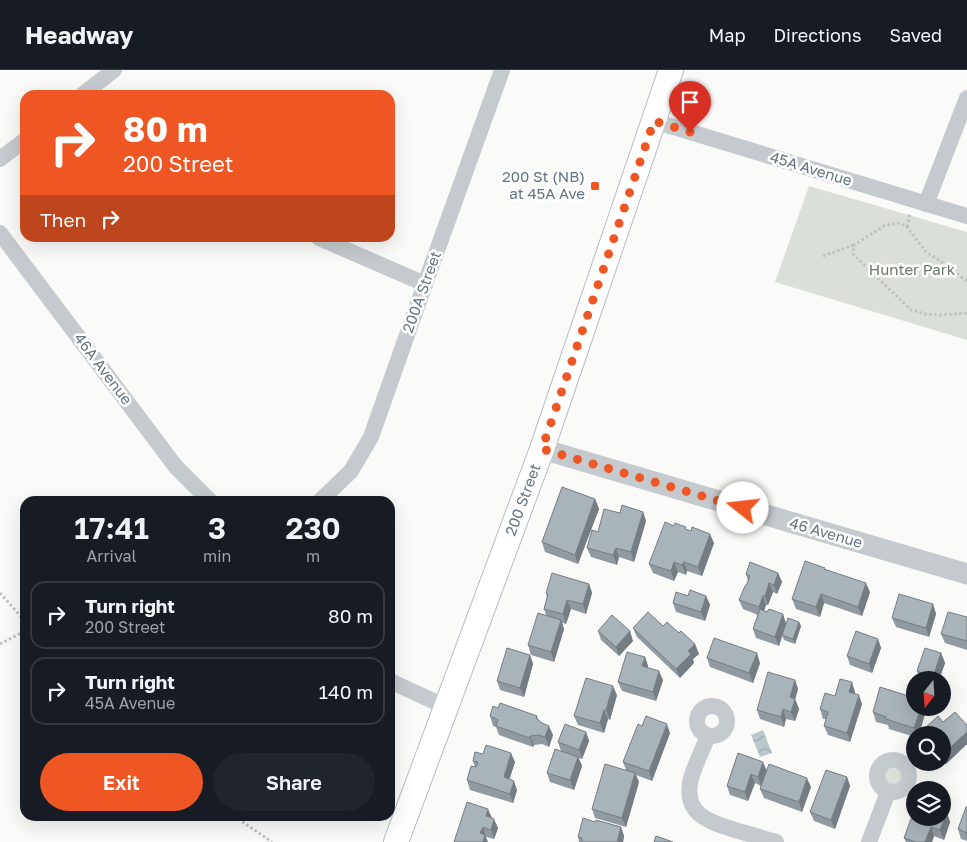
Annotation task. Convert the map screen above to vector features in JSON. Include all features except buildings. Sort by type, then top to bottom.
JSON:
[{"type":"main road","name":"200 Street","points":[[396,842],[542,449],[671,70]]},
{"type":"street","points":[[88,90],[114,70]]},
{"type":"street","name":"200A Street","points":[[325,496],[350,471],[371,437],[502,70]]},
{"type":"street","points":[[926,204],[967,98]]},
{"type":"street","name":"45A Avenue","points":[[654,121],[967,216]]},
{"type":"street","points":[[0,160],[20,144]]},
{"type":"street","name":"46A Avenue","points":[[0,233],[176,467],[205,496]]},
{"type":"street","points":[[328,242],[425,284]]},
{"type":"street","name":"46 Avenue","points":[[542,449],[967,574]]},
{"type":"street","points":[[395,683],[446,707]]},
{"type":"street","points":[[708,736],[690,782],[689,794],[692,805],[698,814],[714,823],[776,842]]},
{"type":"street","points":[[869,842],[888,792]]},
{"type":"path","points":[[907,227],[911,211]]},
{"type":"path","points":[[823,256],[854,245],[884,226],[900,223],[907,227],[926,252],[967,281]]},
{"type":"path","points":[[854,245],[853,254],[911,310],[924,314],[967,314]]},
{"type":"path","points":[[0,593],[20,616]]},
{"type":"path","points":[[0,644],[20,634]]},
{"type":"path","points":[[241,821],[272,842]]},
{"type":"green space","name":"Hunter Park","points":[[809,186],[967,232],[967,340],[775,282]]},
{"type":"green space","points":[[889,768],[897,768],[902,773],[900,784],[889,786],[884,781],[884,773]]},
{"type":"water","points":[[763,730],[772,753],[760,757],[751,735]]},
{"type":"place","name":"200 St (NB) at 45A Ave","points":[[595,186]]},
{"type":"route","points":[[690,132],[654,121],[542,449],[743,508]]}]
